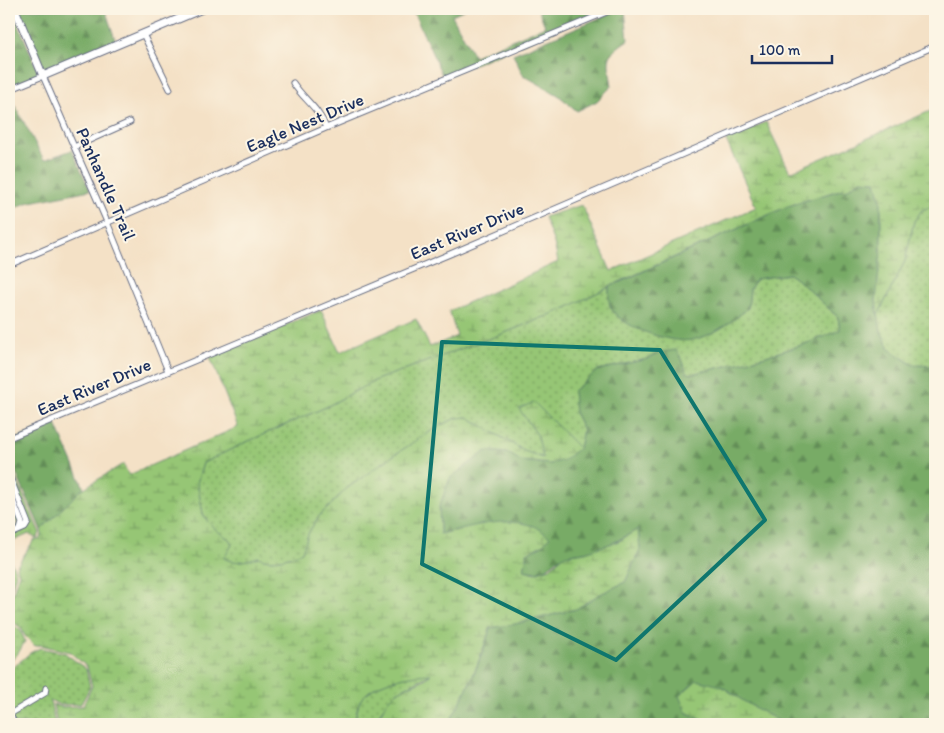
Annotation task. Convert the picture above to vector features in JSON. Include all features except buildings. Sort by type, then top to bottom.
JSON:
[{"type":"street","name":"Panhandle Trail","points":[[15,9],[108,222],[168,371]]},
{"type":"street","points":[[9,90],[202,9]]},
{"type":"street","name":"Eagle Nest Drive","points":[[9,265],[326,128],[614,9]]},
{"type":"street","points":[[143,34],[170,89]]},
{"type":"street","name":"East River Drive","points":[[9,438],[450,254],[935,46]]},
{"type":"street","points":[[293,83],[299,93],[317,109],[326,128]]},
{"type":"street","points":[[74,147],[130,122]]},
{"type":"street","points":[[9,475],[28,521],[25,528],[9,536]]},
{"type":"street","points":[[9,491],[22,523],[22,527],[18,532]]},
{"type":"street","points":[[15,724],[9,713],[39,698],[45,693],[46,688]]},
{"type":"highlighted area","points":[[442,342],[660,350],[765,520],[616,660],[422,564]]},
{"type":"green space","points":[[9,9],[12,9],[39,74],[9,86]]},
{"type":"green space","points":[[18,9],[105,9],[116,42],[44,72]]},
{"type":"green space","points":[[412,9],[465,9],[452,15],[474,56],[545,26],[538,9],[606,9],[443,77]]},
{"type":"green space","points":[[625,9],[628,40],[611,54],[609,64],[612,86],[597,101],[577,111],[558,95],[523,75],[513,54]]},
{"type":"green space","points":[[9,94],[44,160],[72,150],[90,190],[26,203],[9,211]]},
{"type":"green space","points":[[935,109],[935,205],[922,210],[914,221],[905,261],[878,315],[876,301],[881,251],[881,201],[876,181],[860,180],[846,190],[842,189],[788,206],[621,281],[564,309],[376,380],[326,407],[203,463],[197,483],[203,514],[216,530],[230,540],[232,545],[224,558],[237,562],[259,557],[269,560],[280,559],[302,552],[309,532],[319,516],[346,489],[439,426],[457,418],[468,417],[524,451],[543,458],[538,436],[519,409],[534,402],[579,448],[564,460],[550,464],[521,461],[508,453],[486,451],[450,478],[439,507],[440,534],[498,522],[522,523],[535,527],[550,537],[542,545],[527,553],[524,570],[535,573],[550,568],[565,555],[585,552],[619,541],[638,529],[640,549],[625,582],[598,595],[576,609],[490,628],[472,677],[448,724],[377,724],[384,707],[392,696],[431,674],[404,677],[385,683],[368,692],[360,701],[354,724],[57,724],[53,704],[61,707],[83,706],[92,686],[87,667],[70,652],[40,645],[35,646],[25,636],[21,628],[9,619],[9,605],[19,574],[16,567],[34,540],[39,540],[42,535],[41,530],[81,490],[123,464],[129,475],[238,427],[210,357],[321,310],[340,352],[416,319],[430,347],[457,336],[449,311],[558,262],[554,243],[544,217],[582,205],[611,271],[756,207],[726,140],[766,122],[790,172]]},
{"type":"green space","points":[[859,180],[876,181],[881,201],[881,251],[876,301],[881,331],[889,349],[913,365],[935,366],[935,724],[784,724],[721,686],[686,712],[710,724],[448,724],[472,677],[490,628],[576,609],[598,595],[625,582],[640,549],[638,529],[605,546],[565,556],[543,570],[524,570],[527,553],[542,545],[550,537],[490,523],[440,534],[439,507],[450,478],[486,451],[508,453],[521,461],[550,464],[579,448],[583,430],[575,414],[573,391],[598,370],[647,359],[660,352],[676,350],[682,359],[686,372],[691,374],[748,361],[840,330],[838,317],[789,274],[756,279],[750,289],[748,308],[722,328],[700,338],[683,341],[659,337],[623,321],[610,306],[609,287],[788,206],[843,189],[846,190]]},
{"type":"green space","points":[[935,205],[935,366],[913,365],[889,349],[881,331],[878,315],[905,261],[914,221],[922,210]]},
{"type":"green space","points":[[789,274],[838,317],[840,330],[748,361],[691,374],[686,372],[682,359],[660,352],[647,359],[598,370],[575,414],[583,430],[579,448],[558,429],[520,409],[538,436],[544,458],[524,451],[468,417],[457,418],[439,426],[346,489],[319,516],[309,532],[302,552],[280,559],[269,560],[259,557],[237,562],[224,558],[230,540],[216,530],[203,514],[197,483],[203,463],[326,407],[376,380],[502,334],[564,309],[609,287],[609,293],[690,340],[720,327],[748,308],[750,289],[756,279]]},
{"type":"green space","points":[[55,422],[84,488],[41,530],[9,457],[9,442]]},
{"type":"green space","points":[[9,463],[40,533],[37,539],[29,534],[9,543],[9,529],[18,525],[9,505]]},
{"type":"green space","points":[[9,557],[16,573],[9,597]]},
{"type":"green space","points":[[9,623],[20,630],[25,641],[19,652],[9,663]]},
{"type":"green space","points":[[40,648],[65,653],[86,669],[90,687],[81,704],[60,705],[50,700],[55,724],[9,724],[9,671],[30,653]]},
{"type":"green space","points":[[433,673],[395,693],[380,712],[377,724],[354,724],[360,701],[377,686],[395,679]]},
{"type":"green space","points":[[697,680],[721,686],[784,724],[710,724],[686,712],[679,696]]}]
